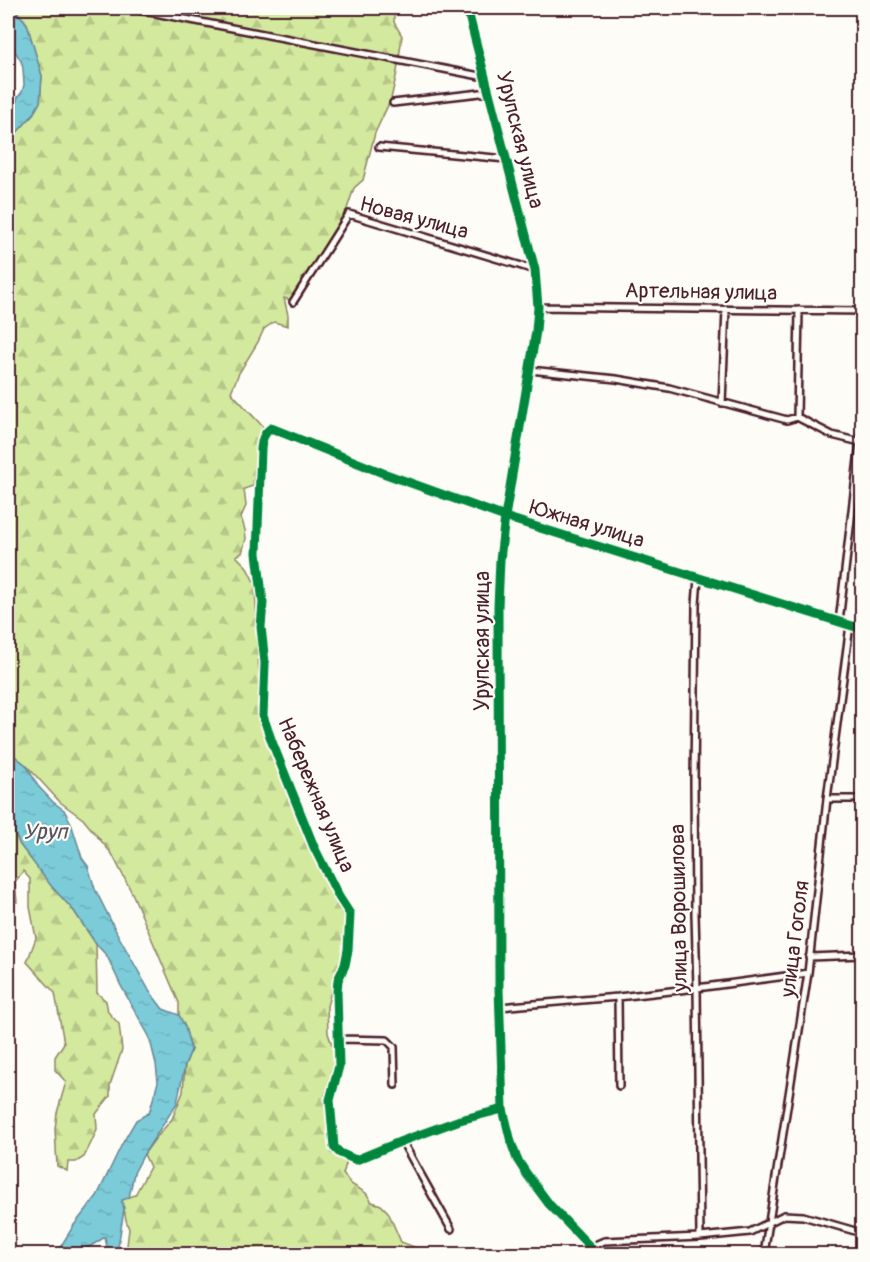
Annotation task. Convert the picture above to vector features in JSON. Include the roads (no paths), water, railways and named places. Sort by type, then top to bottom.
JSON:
[{"type":"street","points":[[129,8],[485,77]]},
{"type":"street","name":"Урупская улица","points":[[467,8],[535,270],[538,307],[500,560],[498,607],[499,1007],[503,1109],[517,1159],[526,1173],[549,1204],[597,1254]]},
{"type":"street","points":[[393,103],[489,92]]},
{"type":"street","points":[[379,147],[506,159]]},
{"type":"street","name":"Новая улица","points":[[293,302],[349,214],[535,270]]},
{"type":"street","name":"Артельная улица","points":[[538,307],[862,311]]},
{"type":"street","points":[[722,403],[726,309]]},
{"type":"street","points":[[797,417],[799,310]]},
{"type":"street","points":[[530,370],[616,379],[669,388],[787,420],[797,417],[832,435],[860,442]]},
{"type":"street","points":[[839,622],[862,426]]},
{"type":"street","name":"Южная улица","points":[[270,428],[383,473],[505,517],[862,629]]},
{"type":"street","name":"Набережная улица","points":[[270,428],[262,438],[257,553],[263,603],[261,627],[265,663],[263,716],[314,847],[350,914],[348,950],[345,965],[338,980],[337,991],[339,1066],[330,1100],[334,1147],[340,1153],[356,1160],[402,1141]]},
{"type":"street","name":"улица Ворошилова","points":[[698,578],[694,914],[700,1238]]},
{"type":"street","name":"улица Гоголя","points":[[764,1254],[808,973],[849,626]]},
{"type":"street","points":[[827,799],[862,799]]},
{"type":"street","points":[[809,957],[862,955]]},
{"type":"street","points":[[499,1007],[618,997],[808,973]]},
{"type":"street","points":[[618,997],[619,1086]]},
{"type":"street","points":[[340,1039],[387,1040],[394,1047],[395,1085]]},
{"type":"street","points":[[451,1229],[402,1141],[460,1120],[503,1109]]},
{"type":"street","points":[[590,1247],[604,1241],[700,1238],[750,1232],[784,1215],[803,1216],[862,1233]]},
{"type":"water","points":[[8,8],[14,8],[27,24],[42,76],[40,102],[32,116],[8,142],[8,114],[24,85],[21,61],[8,40]]},
{"type":"water","name":"Уруп","points":[[8,751],[26,765],[38,786],[64,810],[71,823],[82,858],[88,866],[95,889],[118,935],[150,992],[163,1009],[179,1015],[191,1050],[185,1065],[177,1103],[134,1173],[129,1198],[122,1200],[124,1209],[117,1254],[100,1254],[107,1247],[105,1237],[82,1254],[56,1254],[74,1225],[97,1196],[136,1120],[149,1113],[158,1082],[156,1064],[149,1036],[107,956],[20,845],[8,818]]}]
